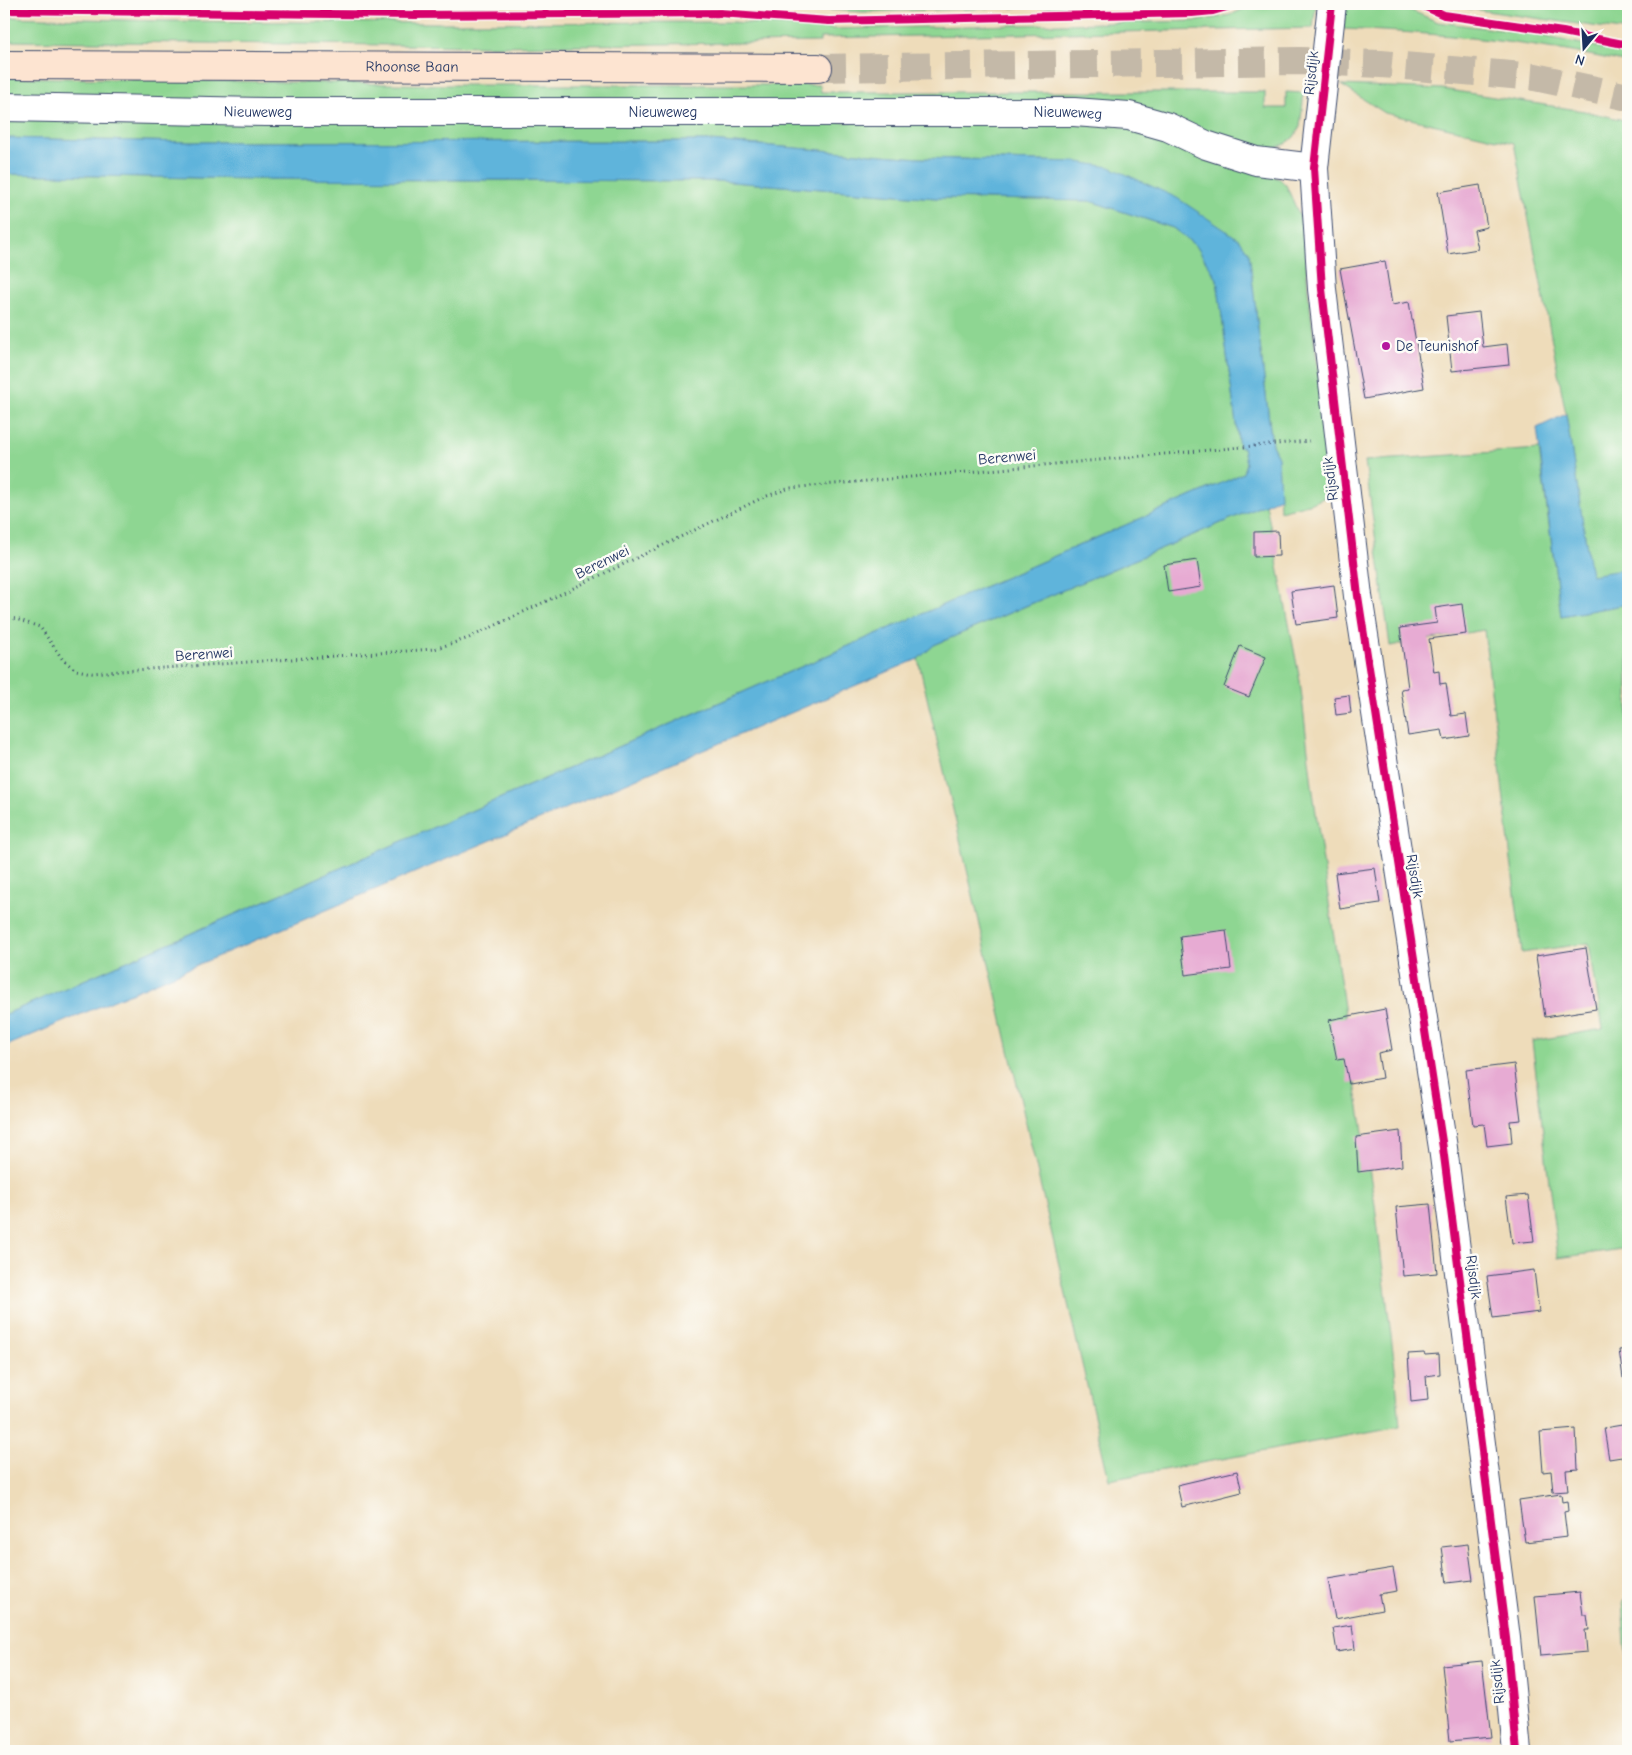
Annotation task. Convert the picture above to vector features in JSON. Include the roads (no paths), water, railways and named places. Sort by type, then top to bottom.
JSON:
[{"type":"main road","name":"Rhoonse Baan","points":[[4,65],[818,68]]},
{"type":"street","name":"Rijsdijk","points":[[1332,4],[1314,168],[1322,289],[1358,596],[1443,1148],[1506,1638],[1517,1751]]},
{"type":"street","name":"Nieuweweg","points":[[4,108],[267,112],[1074,112],[1129,116],[1168,126],[1206,145],[1256,161],[1314,168]]},
{"type":"water","points":[[4,138],[188,142],[710,141],[919,158],[1078,162],[1110,167],[1177,198],[1240,240],[1249,253],[1272,445],[1278,457],[1280,498],[934,645],[918,659],[4,1047],[4,1015],[1231,479],[1243,473],[1246,463],[1243,447],[1239,447],[1217,279],[1197,247],[1173,228],[1090,201],[936,198],[719,181],[248,179],[4,174]]},
{"type":"water","points":[[1566,414],[1591,575],[1628,569],[1628,604],[1561,616],[1537,428]]},
{"type":"tunnel","points":[[818,68],[1300,61],[1381,64],[1535,77],[1628,97]]},
{"type":"place","name":"De Teunishof","points":[[1386,346]]}]
